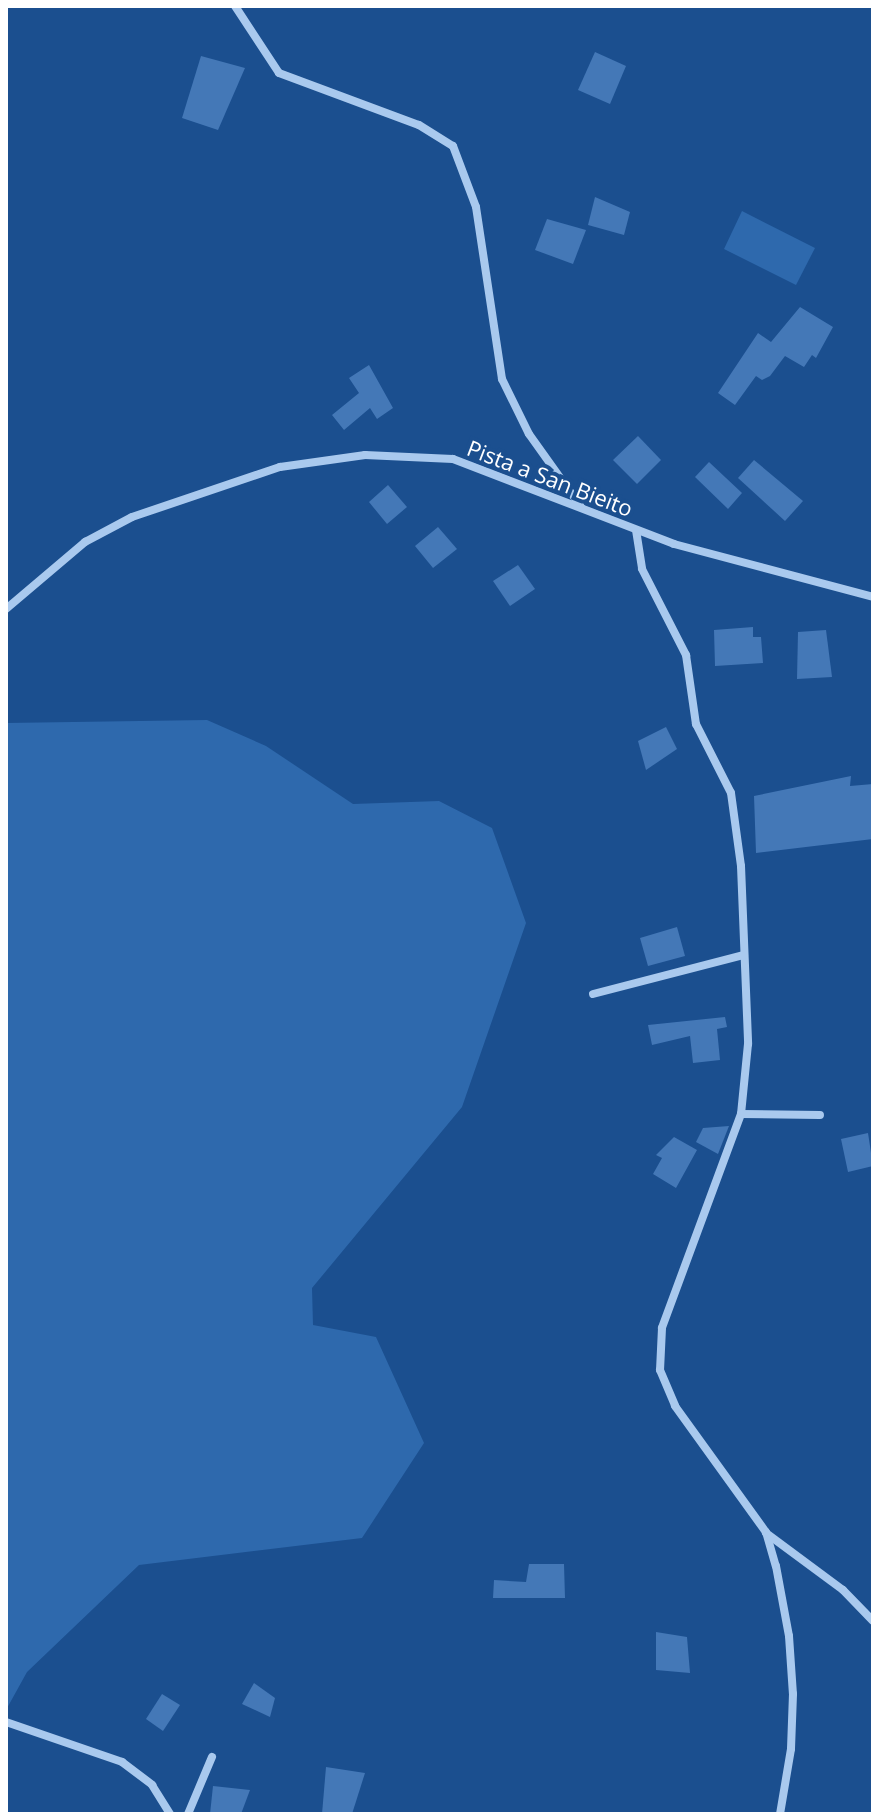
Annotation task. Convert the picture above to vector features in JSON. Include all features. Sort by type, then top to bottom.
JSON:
[{"type":"street","points":[[235,6],[279,73],[419,125],[453,146],[476,207],[502,379],[529,434],[581,507]]},
{"type":"street","name":"Pista a San Bieito","points":[[6,609],[105,530],[208,487],[306,461],[365,455],[453,459],[636,530],[873,597]]},
{"type":"street","points":[[636,530],[642,569],[686,655],[696,724],[731,793],[741,866],[748,1044],[741,1114],[662,1328],[660,1357],[675,1406],[766,1532],[843,1590],[873,1621]]},
{"type":"street","points":[[593,994],[744,955]]},
{"type":"street","points":[[741,1114],[820,1115]]},
{"type":"street","points":[[766,1532],[776,1566],[792,1666],[791,1749],[780,1814]]},
{"type":"street","points":[[6,1722],[122,1762],[152,1785],[170,1814]]},
{"type":"street","points":[[188,1814],[212,1757]]},
{"type":"shaded area","points":[[742,211],[815,248],[796,285],[724,249]]},
{"type":"shaded area","points":[[207,720],[266,746],[353,804],[439,801],[492,828],[526,923],[462,1107],[312,1288],[313,1325],[376,1337],[424,1443],[362,1538],[139,1565],[27,1672],[6,1710],[6,723]]},
{"type":"building","points":[[595,52],[626,66],[610,104],[578,90]]},
{"type":"building","points":[[201,56],[245,68],[218,130],[182,118]]},
{"type":"building","points":[[595,197],[630,212],[624,235],[588,225]]},
{"type":"building","points":[[547,219],[586,230],[573,264],[535,250]]},
{"type":"building","points":[[800,307],[833,327],[816,358],[812,355],[804,367],[785,356],[770,376],[762,380],[756,376],[735,405],[718,393],[758,333],[771,342]]},
{"type":"building","points":[[369,365],[393,408],[377,419],[370,408],[344,430],[332,415],[359,393],[349,378]]},
{"type":"building","points":[[638,436],[661,460],[637,484],[613,460]]},
{"type":"building","points":[[754,460],[803,501],[785,521],[738,478]]},
{"type":"building","points":[[709,462],[742,493],[728,509],[695,477]]},
{"type":"building","points":[[388,485],[407,507],[387,524],[369,502]]},
{"type":"building","points":[[438,527],[457,549],[433,568],[415,546]]},
{"type":"building","points":[[518,565],[535,589],[510,606],[493,581]]},
{"type":"building","points":[[753,627],[753,637],[761,637],[763,663],[715,666],[714,630]]},
{"type":"building","points":[[826,630],[832,677],[797,679],[798,632]]},
{"type":"building","points":[[666,727],[677,749],[646,770],[638,741]]},
{"type":"building","points":[[851,776],[850,786],[873,784],[873,839],[756,853],[754,796]]},
{"type":"building","points":[[677,927],[685,956],[648,966],[640,938]]},
{"type":"building","points":[[725,1017],[727,1027],[717,1029],[720,1060],[693,1063],[690,1036],[652,1045],[648,1025]]},
{"type":"building","points":[[729,1126],[718,1154],[696,1142],[703,1128]]},
{"type":"building","points":[[868,1133],[873,1166],[848,1172],[841,1139]]},
{"type":"building","points":[[674,1137],[697,1150],[676,1188],[653,1174],[662,1158],[656,1155]]},
{"type":"building","points":[[529,1564],[564,1564],[565,1598],[493,1598],[494,1580],[526,1582]]},
{"type":"building","points":[[656,1632],[687,1637],[690,1673],[656,1670]]},
{"type":"building","points":[[254,1683],[275,1698],[270,1717],[242,1704]]},
{"type":"building","points":[[162,1694],[180,1705],[163,1731],[146,1719]]},
{"type":"building","points":[[326,1767],[365,1773],[352,1814],[322,1814]]},
{"type":"building","points":[[213,1786],[250,1790],[241,1814],[210,1814]]}]
